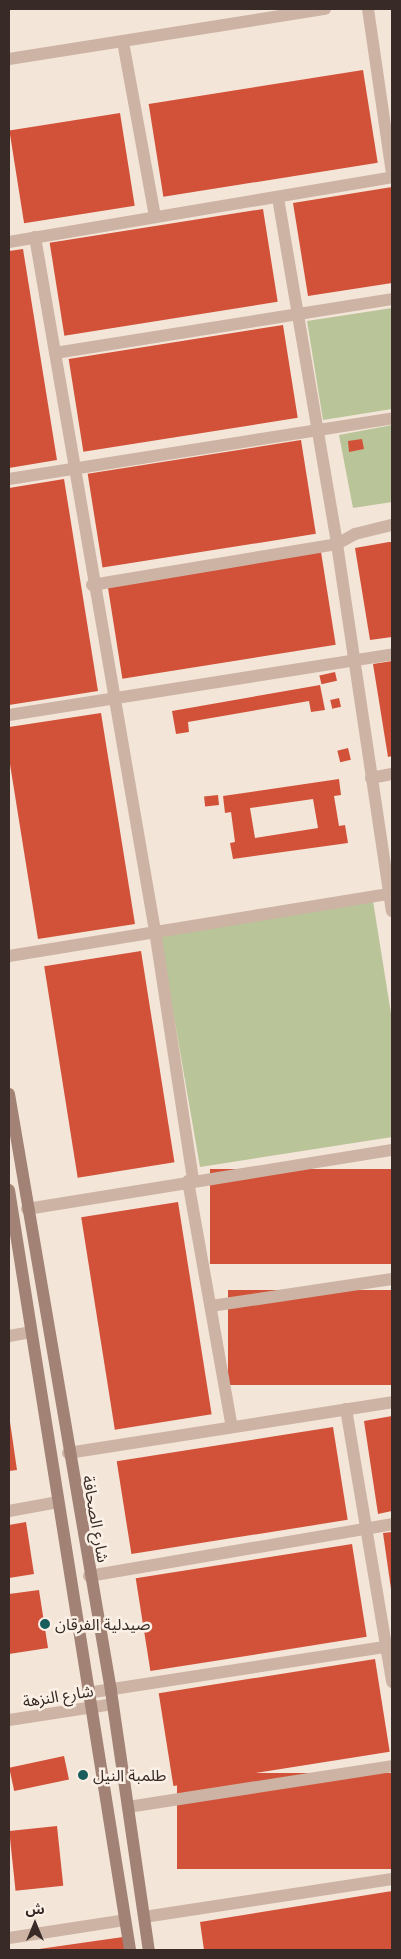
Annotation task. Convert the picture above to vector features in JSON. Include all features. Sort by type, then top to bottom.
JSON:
[{"type":"main road","name":"شارع الصحافة","points":[[9,1094],[89,1576],[112,1697],[149,1950]]},
{"type":"main road","name":"شارع الصحافة","points":[[9,1190],[89,1708],[130,1950]]},
{"type":"street","points":[[9,59],[325,9]]},
{"type":"street","points":[[368,9],[392,174]]},
{"type":"street","points":[[123,42],[155,217]]},
{"type":"street","points":[[9,242],[278,198],[392,177]]},
{"type":"street","points":[[278,198],[296,314],[337,544],[371,778],[391,894],[392,911]]},
{"type":"street","points":[[35,237],[92,585],[155,931],[210,1306],[232,1427]]},
{"type":"street","points":[[55,353],[392,300]]},
{"type":"street","points":[[9,479],[392,418]]},
{"type":"street","points":[[92,585],[337,544],[356,534],[392,525]]},
{"type":"street","points":[[9,716],[392,654]]},
{"type":"street","points":[[371,778],[392,774]]},
{"type":"street","points":[[9,956],[391,894]]},
{"type":"street","points":[[27,1209],[392,1150]]},
{"type":"street","points":[[210,1306],[392,1279]]},
{"type":"street","points":[[9,1336],[31,1332]]},
{"type":"street","points":[[68,1453],[392,1402]]},
{"type":"street","points":[[346,1409],[389,1647],[392,1682]]},
{"type":"street","points":[[9,1511],[58,1502]]},
{"type":"street","points":[[89,1576],[392,1524]]},
{"type":"street","points":[[87,1693],[112,1697],[389,1647]]},
{"type":"street","name":"شارع النزهة","points":[[9,1720],[89,1708],[112,1697]]},
{"type":"street","points":[[128,1807],[392,1766]]},
{"type":"street","points":[[144,1917],[392,1879]]},
{"type":"street","points":[[9,1938],[125,1920]]},
{"type":"green space","points":[[392,308],[392,409],[323,420],[307,321]]},
{"type":"green space","points":[[392,425],[392,502],[353,508],[339,435]]},
{"type":"green space","points":[[373,901],[392,1020],[392,1137],[200,1167],[160,936]]},
{"type":"building","points":[[363,70],[378,163],[163,197],[149,104]]},
{"type":"building","points":[[120,113],[135,206],[24,223],[9,131]]},
{"type":"building","points":[[392,187],[392,283],[308,296],[293,203]]},
{"type":"building","points":[[263,209],[278,302],[64,336],[50,243]]},
{"type":"building","points":[[23,249],[57,460],[9,468],[9,251]]},
{"type":"building","points":[[283,325],[298,418],[83,452],[69,359]]},
{"type":"building","points":[[362,439],[364,449],[349,452],[348,441]]},
{"type":"building","points":[[301,440],[316,534],[103,568],[88,474]]},
{"type":"building","points":[[64,479],[98,691],[9,705],[9,488]]},
{"type":"building","points":[[392,542],[392,637],[370,640],[355,548]]},
{"type":"building","points":[[321,552],[336,645],[122,679],[108,586]]},
{"type":"building","points":[[392,661],[392,756],[388,757],[373,664]]},
{"type":"building","points":[[335,672],[337,681],[321,684],[319,676]]},
{"type":"building","points":[[320,685],[325,710],[311,712],[309,701],[188,722],[189,732],[176,734],[172,711]]},
{"type":"building","points":[[339,698],[341,707],[332,709],[330,700]]},
{"type":"building","points":[[101,713],[135,924],[38,939],[9,758],[9,727]]},
{"type":"building","points":[[348,748],[351,760],[340,762],[337,751]]},
{"type":"building","points":[[339,779],[341,795],[334,796],[339,826],[345,825],[348,843],[233,859],[230,843],[235,842],[231,812],[225,813],[223,796]],"holes":[[[313,799],[318,828],[255,838],[250,808]]]},
{"type":"building","points":[[218,795],[219,805],[205,806],[204,796]]},
{"type":"building","points":[[141,951],[174,1162],[78,1178],[44,966]]},
{"type":"building","points":[[210,1169],[392,1169],[392,1264],[210,1264]]},
{"type":"building","points":[[178,1202],[212,1414],[115,1430],[81,1217]]},
{"type":"building","points":[[228,1290],[392,1290],[392,1385],[228,1385]]},
{"type":"building","points":[[9,1415],[17,1470],[9,1471]]},
{"type":"building","points":[[392,1416],[392,1511],[378,1514],[364,1421]]},
{"type":"building","points":[[333,1427],[348,1520],[131,1554],[117,1461]]},
{"type":"building","points":[[26,1522],[34,1574],[9,1578],[9,1525]]},
{"type":"building","points":[[392,1532],[392,1589],[391,1589],[383,1533]]},
{"type":"building","points":[[352,1544],[367,1637],[150,1671],[136,1578]]},
{"type":"building","points":[[39,1590],[48,1648],[9,1654],[9,1594]]},
{"type":"building","points":[[375,1659],[390,1752],[173,1786],[159,1693]]},
{"type":"building","points":[[64,1756],[69,1779],[14,1791],[9,1768]]},
{"type":"building","points":[[177,1773],[392,1773],[392,1869],[177,1869]]},
{"type":"building","points":[[57,1826],[63,1886],[16,1891],[9,1831]]},
{"type":"building","points":[[392,1891],[392,1950],[204,1950],[200,1922]]},
{"type":"building","points":[[123,1937],[125,1950],[39,1949]]},
{"type":"place","name":"صيدلية الفرقان","points":[[45,1624]]},
{"type":"place","name":"طلمبة النيل","points":[[83,1775]]}]
